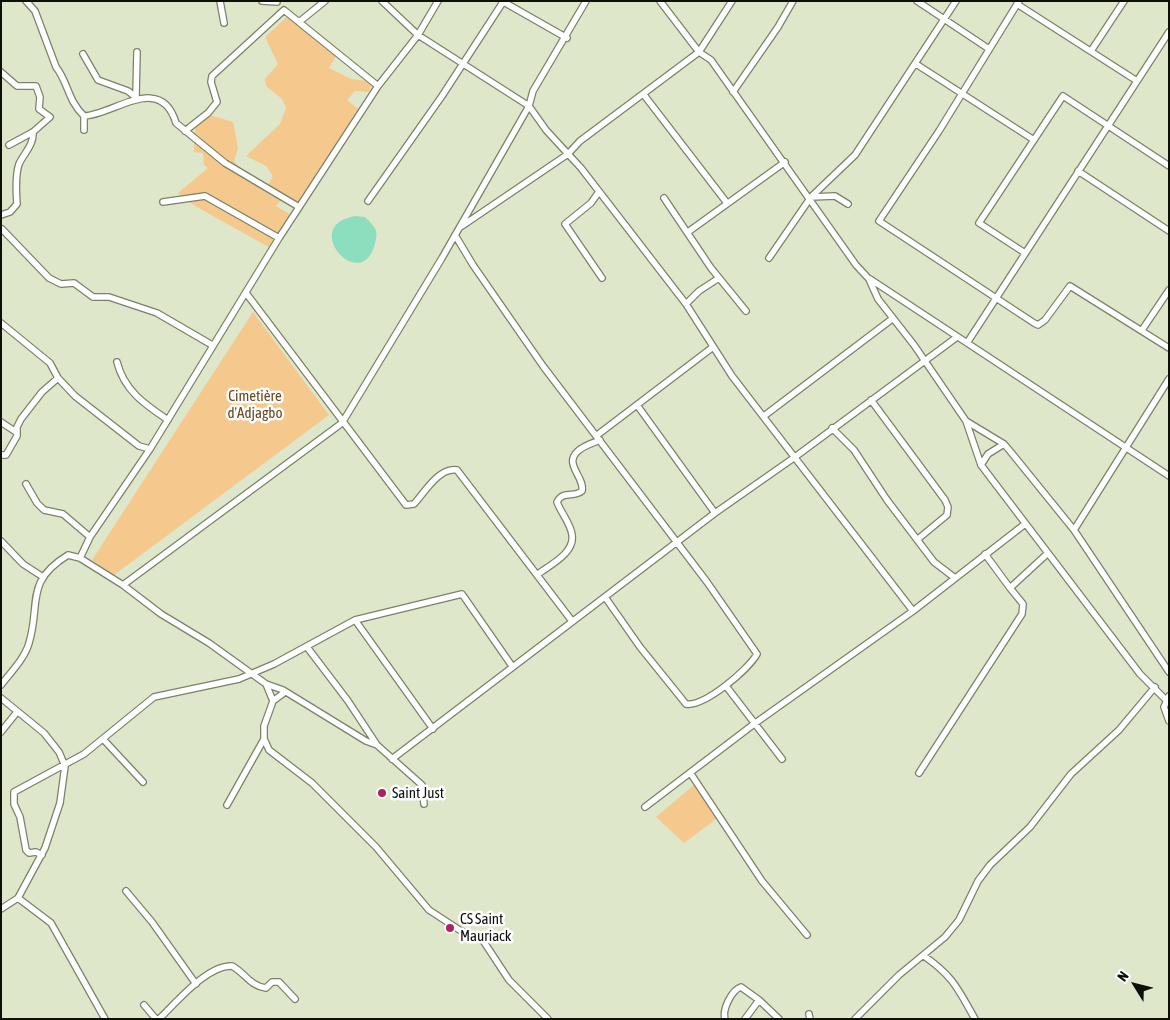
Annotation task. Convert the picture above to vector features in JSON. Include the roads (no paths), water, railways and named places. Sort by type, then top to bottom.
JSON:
[{"type":"street","points":[[26,1],[35,11],[56,67],[62,74],[64,86],[75,108],[84,116],[84,130]]},
{"type":"street","points":[[220,1],[224,23]]},
{"type":"street","points":[[262,1],[277,2],[284,10],[378,86]]},
{"type":"street","points":[[300,22],[325,1]]},
{"type":"street","points":[[382,1],[418,34],[462,65],[529,106],[546,130],[568,154],[686,304],[713,347],[764,416],[913,611]]},
{"type":"street","points":[[80,558],[90,537],[150,450],[279,238],[378,86],[418,34],[438,1]]},
{"type":"street","points":[[123,585],[342,423],[459,229],[529,106],[533,91],[567,38],[586,1]]},
{"type":"street","points":[[660,1],[698,52],[711,60],[856,264],[869,279],[1169,476]]},
{"type":"street","points":[[459,229],[568,154],[580,142],[698,52],[732,1]]},
{"type":"street","points":[[733,92],[773,35],[793,1]]},
{"type":"street","points":[[916,1],[989,49]]},
{"type":"street","points":[[769,258],[810,198],[855,155],[956,1]]},
{"type":"street","points":[[1091,51],[1124,1]]},
{"type":"street","points":[[368,201],[462,65],[502,2],[567,38]]},
{"type":"street","points":[[1137,81],[1018,3],[879,222],[1038,325],[1046,320],[1070,286],[1169,348]]},
{"type":"street","points":[[185,131],[218,102],[211,82],[212,76],[284,10]]},
{"type":"street","points":[[967,343],[1169,32]]},
{"type":"street","points":[[136,97],[137,52]]},
{"type":"street","points":[[84,54],[98,80],[136,97],[160,101],[173,114],[176,123],[232,167],[299,207]]},
{"type":"street","points":[[916,64],[1034,140]]},
{"type":"street","points":[[1,72],[17,86],[36,86],[40,97],[39,108],[50,117],[33,132],[9,145]]},
{"type":"street","points":[[644,95],[727,203]]},
{"type":"street","points":[[1026,253],[980,223],[1063,96],[1169,166]]},
{"type":"street","points":[[84,116],[136,97]]},
{"type":"street","points":[[1,215],[10,212],[17,204],[16,176],[19,165],[34,140],[33,132]]},
{"type":"street","points":[[688,232],[785,162]]},
{"type":"street","points":[[1078,171],[1169,231]]},
{"type":"street","points":[[598,193],[591,203],[565,224],[602,278]]},
{"type":"street","points":[[164,202],[205,196],[279,238]]},
{"type":"street","points":[[810,198],[835,196],[848,204]]},
{"type":"street","points":[[664,198],[719,278],[746,311]]},
{"type":"street","points":[[2,230],[50,278],[61,284],[74,283],[93,297],[109,298],[157,312],[212,346]]},
{"type":"street","points":[[455,235],[473,265],[543,366],[677,543],[757,654],[726,686],[694,704],[686,704],[640,647],[605,598]]},
{"type":"street","points":[[686,304],[699,291],[719,278]]},
{"type":"street","points":[[869,279],[878,299],[925,360],[966,421],[981,465],[1140,674],[1168,698],[1164,711],[1169,721]]},
{"type":"street","points":[[1142,330],[1169,290]]},
{"type":"street","points":[[246,293],[342,423],[406,505],[414,504],[431,484],[444,473],[450,469],[457,470],[572,621]]},
{"type":"street","points":[[764,416],[892,319]]},
{"type":"street","points":[[1,323],[50,363],[58,378],[75,396],[139,446],[150,450]]},
{"type":"street","points":[[392,759],[715,513],[795,457],[957,337]]},
{"type":"street","points":[[538,574],[563,555],[571,546],[572,534],[557,502],[565,494],[579,494],[582,491],[583,486],[573,467],[573,459],[578,451],[598,438],[637,405],[713,347]]},
{"type":"street","points":[[117,362],[124,383],[148,406],[168,420]]},
{"type":"street","points":[[1,455],[6,455],[17,436],[16,432],[21,419],[31,405],[58,378]]},
{"type":"street","points":[[1074,530],[1169,379]]},
{"type":"street","points":[[871,400],[940,492],[948,507],[947,515],[918,539]]},
{"type":"street","points":[[637,405],[715,513]]},
{"type":"street","points":[[966,421],[1004,444],[1074,530],[1169,672]]},
{"type":"street","points":[[1,422],[16,432]]},
{"type":"street","points":[[832,428],[854,450],[887,500],[934,562],[955,578]]},
{"type":"street","points":[[981,465],[988,454],[1004,444]]},
{"type":"street","points":[[26,484],[44,510],[63,514],[90,537]]},
{"type":"street","points":[[645,807],[691,774],[754,724],[913,611],[1025,524]]},
{"type":"street","points":[[1,541],[23,564],[43,577]]},
{"type":"street","points":[[1010,588],[1048,553]]},
{"type":"street","points":[[1,685],[29,644],[33,606],[43,577],[57,561],[68,554],[80,558],[123,585],[161,614],[266,684],[285,692],[366,741],[377,745]]},
{"type":"street","points":[[919,773],[1022,614],[1023,604],[985,554]]},
{"type":"street","points":[[42,855],[36,852],[29,853],[26,850],[20,817],[14,804],[14,792],[65,766],[103,739],[154,697],[239,679],[307,647],[319,638],[355,620],[462,594],[512,666]]},
{"type":"street","points":[[355,620],[433,729]]},
{"type":"street","points":[[307,647],[348,701],[377,745],[422,785],[424,804]]},
{"type":"street","points":[[266,684],[273,701]]},
{"type":"street","points":[[726,686],[782,759]]},
{"type":"street","points":[[855,1019],[899,976],[945,937],[959,920],[978,881],[990,865],[1030,827],[1071,774],[1120,730],[1155,687]]},
{"type":"street","points":[[285,692],[273,701],[264,726],[264,739],[269,750],[312,783],[376,847],[429,910],[461,931],[482,939],[509,980],[548,1019]]},
{"type":"street","points":[[1,698],[44,732],[59,752],[65,766],[60,803],[42,855],[18,898],[1,909]]},
{"type":"street","points":[[1,732],[17,712]]},
{"type":"street","points":[[103,739],[143,782]]},
{"type":"street","points":[[228,805],[264,739]]},
{"type":"street","points":[[691,774],[762,881],[807,935]]},
{"type":"street","points":[[126,891],[152,922],[196,984]]},
{"type":"street","points":[[18,898],[51,923],[105,1019]]},
{"type":"street","points":[[924,956],[947,973],[960,990],[975,1019]]},
{"type":"street","points":[[144,1005],[158,1019],[196,984],[217,968],[230,966],[237,969],[246,980],[260,987],[266,988],[272,982],[279,982],[295,999]]},
{"type":"street","points":[[725,1019],[724,1010],[739,987],[759,1000],[779,1019]]},
{"type":"street","points":[[745,1019],[759,1000]]},
{"type":"street","points":[[536,1019],[542,1013]]},
{"type":"place","name":"Saint Just","points":[[382,793]]},
{"type":"place","name":"CS Saint Mauriack","points":[[450,928]]},
{"type":"park label","name":"Cimetière d'Adjagbo","points":[[255,404]]}]
